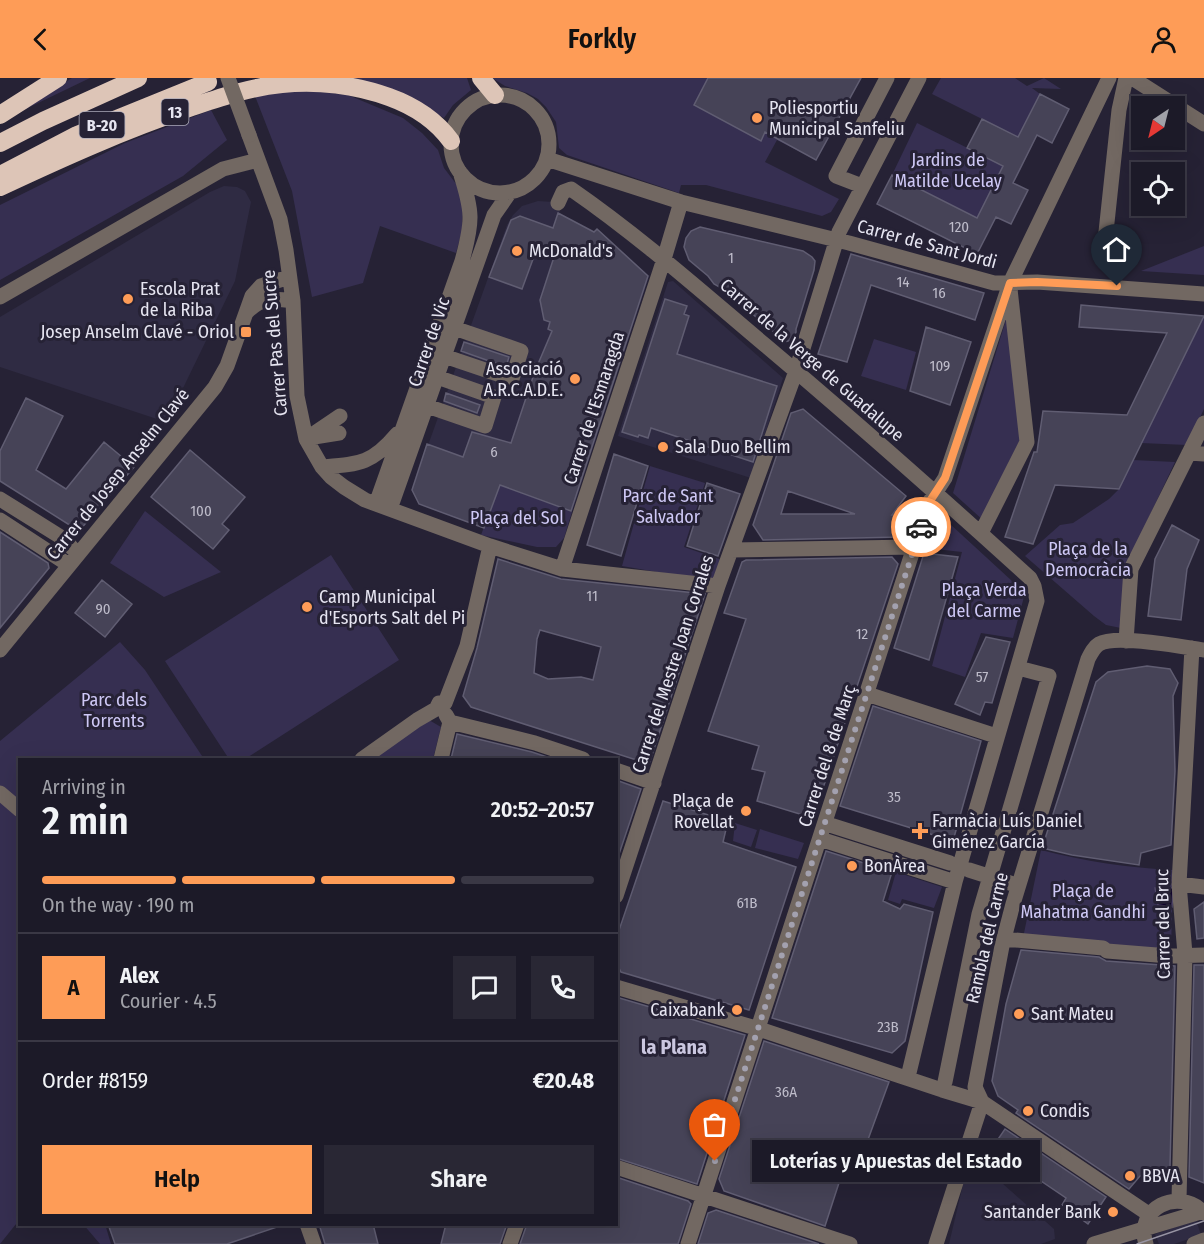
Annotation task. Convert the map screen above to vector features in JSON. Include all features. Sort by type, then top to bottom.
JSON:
[{"type":"highway","points":[[0,115],[57,78]]},
{"type":"highway","name":"B-20","points":[[0,143],[138,78]]},
{"type":"highway","points":[[481,78],[495,95]]},
{"type":"highway","name":"B-20","points":[[0,175],[77,135],[208,82]]},
{"type":"highway","name":"13","points":[[0,187],[154,119],[208,101],[279,84],[336,84],[377,93],[424,114],[451,141]]},
{"type":"street","name":"Carrer Pas del Sucre","points":[[228,78],[280,219],[290,277],[297,396],[306,439],[322,467],[344,487],[383,507],[489,546],[562,568],[718,586]]},
{"type":"street","points":[[862,186],[836,176],[887,78]]},
{"type":"street","name":"Carrer del Mestre Joan Corrales","points":[[618,890],[718,586],[796,371],[836,240],[919,78]]},
{"type":"street","name":"Carrer del 8 de Març","points":[[688,1244],[928,504],[945,478],[1010,283],[1109,78]]},
{"type":"street","points":[[1103,260],[1119,110],[1126,78]]},
{"type":"street","points":[[1132,78],[1204,124]]},
{"type":"street","points":[[495,95],[515,98],[528,105],[538,115],[548,140],[547,159],[535,178],[524,187],[510,192],[496,193],[483,190],[470,183],[460,172],[454,159],[451,141],[456,122],[464,111],[475,101],[495,95]]},
{"type":"street","name":"Carrer de Sant Jordi","points":[[547,159],[681,202],[836,240],[979,279],[1010,283],[1060,283],[1204,294]]},
{"type":"street","points":[[0,297],[220,170],[258,160]]},
{"type":"street","name":"Carrer de Vic","points":[[383,507],[404,425],[468,237],[470,204],[460,172]]},
{"type":"street","name":"Carrer de la Verge de Guadalupe","points":[[558,202],[563,192],[570,189],[609,215],[796,371],[936,492],[1030,578],[1034,586],[1036,602],[996,736]]},
{"type":"street","name":"Carrer de Vic","points":[[383,507],[427,406],[494,215],[510,192]]},
{"type":"street","points":[[664,259],[681,202]]},
{"type":"street","name":"Carrer de l'Esmaragda","points":[[562,568],[664,259]]},
{"type":"street","name":"Carrer de Josep Anselm Clavé","points":[[0,650],[215,387],[227,366],[249,301],[261,286],[290,277]]},
{"type":"street","points":[[981,533],[1027,442],[1010,283]]},
{"type":"street","points":[[247,312],[254,304],[268,298],[292,301]]},
{"type":"street","points":[[444,356],[512,378],[521,351],[454,328]]},
{"type":"street","points":[[427,406],[485,426],[495,397],[437,377]]},
{"type":"street","points":[[306,439],[340,416]]},
{"type":"street","points":[[1198,649],[1126,641],[1131,569],[1196,454],[1204,423]]},
{"type":"street","name":"Carrer de Vic","points":[[322,467],[360,464],[372,458],[385,448],[404,425]]},
{"type":"street","points":[[306,439],[339,433]]},
{"type":"street","points":[[0,499],[64,539],[72,548]]},
{"type":"street","points":[[0,520],[69,565]]},
{"type":"street","points":[[441,758],[444,712],[467,646],[489,546]]},
{"type":"street","points":[[731,550],[914,547]]},
{"type":"street","name":"Rambla del Carme","points":[[936,1244],[982,1102],[975,1087],[1004,939],[1088,659],[1098,644],[1105,641],[1126,641]]},
{"type":"street","name":"Carrer del Bruc","points":[[1179,1200],[1185,954],[1179,884],[1198,649]]},
{"type":"street","name":"Rambla del Carme","points":[[945,1082],[979,914],[1049,676],[1026,670]]},
{"type":"street","points":[[867,694],[996,736],[955,882],[909,1077]]},
{"type":"street","points":[[363,758],[417,720],[444,712],[580,758]]},
{"type":"street","points":[[618,771],[654,783]]},
{"type":"street","points":[[0,793],[18,808]]},
{"type":"street","points":[[830,825],[950,863]]},
{"type":"street","points":[[820,839],[955,882]]},
{"type":"street","name":"Rambla del Carme","points":[[969,870],[1013,884]]},
{"type":"street","points":[[1179,884],[1204,887]]},
{"type":"street","points":[[1004,939],[1169,956],[1204,955]]},
{"type":"street","points":[[618,988],[759,1029],[982,1102],[1147,1229]]},
{"type":"street","points":[[618,1168],[850,1244]]},
{"type":"street","points":[[1147,1229],[1163,1203],[1179,1200],[1192,1203],[1204,1212]]},
{"type":"street","points":[[1094,1244],[1204,1212]]},
{"type":"street","points":[[308,1226],[314,1244]]},
{"type":"street","points":[[510,1244],[516,1226]]},
{"type":"street","points":[[1194,1244],[1204,1240]]},
{"type":"shaded area","name":"Escola Prat de la Riba","points":[[224,186],[237,187],[245,191],[251,202],[235,281],[169,417],[166,416],[163,421],[0,367],[0,317],[210,192]]},
{"type":"shaded area","points":[[538,201],[562,205],[559,213],[594,232],[597,229],[649,276],[572,512],[500,485],[484,528],[419,504],[412,490],[507,225],[522,206]]},
{"type":"shaded area","points":[[673,281],[783,378],[751,478],[618,436],[668,282]]},
{"type":"shaded area","points":[[1155,888],[1173,888],[1172,907],[1158,905]]},
{"type":"shaded area","points":[[969,1159],[985,1168],[1054,1229],[1055,1239],[1041,1244],[949,1244]]},
{"type":"shaded area","points":[[1196,1220],[1201,1235],[1174,1244],[1159,1244],[1155,1234]]},
{"type":"green space","points":[[72,78],[90,78],[9,117]]},
{"type":"green space","points":[[329,78],[467,78],[471,90],[453,105],[444,118],[433,112]]},
{"type":"green space","points":[[492,78],[861,78],[816,160],[777,140],[765,162],[839,199],[831,212],[822,216],[706,185],[681,185],[679,193],[567,155],[559,148],[556,122],[546,107],[527,93],[505,86]]},
{"type":"green space","points":[[941,78],[1015,78],[1027,86],[1044,78],[1061,89],[1032,88],[1040,94],[1018,137],[932,94]]},
{"type":"green space","points":[[292,88],[348,95],[403,118],[422,133],[438,150],[444,168],[460,189],[463,210],[462,231],[456,253],[380,226],[363,283],[312,297],[292,191],[255,96]]},
{"type":"green space","points":[[211,110],[227,140],[183,176],[0,280],[0,205],[125,143]]},
{"type":"green space","name":"Jardins de Matilde Ucelay","points":[[917,123],[1004,166],[977,218],[892,175]]},
{"type":"green space","points":[[1204,246],[1204,275],[1141,271]]},
{"type":"green space","points":[[1008,313],[1021,445],[984,521],[953,493]]},
{"type":"green space","points":[[1204,316],[1204,409],[1187,445],[1141,443]]},
{"type":"green space","points":[[874,339],[916,352],[906,390],[861,376]]},
{"type":"green space","name":"Plaça de la Democràcia","points":[[1133,460],[1175,462],[1125,568],[1121,628],[1106,625],[1094,616],[1025,556],[1060,525],[1073,523],[1109,499],[1119,489]]},
{"type":"green space","name":"Parc de Sant Salvador","points":[[650,466],[705,483],[684,547],[722,560],[715,582],[622,566]]},
{"type":"green space","name":"Plaça del Sol","points":[[500,485],[572,512],[564,538],[556,547],[537,547],[481,535]]},
{"type":"green space","points":[[145,511],[221,572],[164,597],[110,563]]},
{"type":"green space","name":"Plaça Verda del Carme","points":[[937,512],[1025,593],[1013,638],[981,633],[965,677],[932,666],[962,552],[926,548]]},
{"type":"green space","name":"Camp Municipal d'Esports Salt del Pi","points":[[331,555],[399,660],[247,758],[228,758],[165,661]]},
{"type":"green space","name":"Parc dels Torrents","points":[[120,642],[145,670],[203,758],[18,758],[18,1222],[0,1244],[0,741]]},
{"type":"green space","points":[[429,720],[441,727],[433,758],[374,758]]},
{"type":"green space","points":[[735,823],[757,830],[751,847],[733,841]]},
{"type":"green space","points":[[760,829],[804,843],[798,859],[755,848]]},
{"type":"green space","name":"Plaça de Mahatma Gandhi","points":[[1041,850],[1140,868],[1173,870],[1171,951],[1023,938]]},
{"type":"green space","points":[[896,872],[942,887],[934,908],[902,899],[900,904],[888,900]]},
{"type":"green space","points":[[85,1226],[106,1226],[111,1244],[100,1244]]},
{"type":"building","name":"Poliesportiu Municipal Sanfeliu","points":[[708,78],[861,78],[816,160],[765,132],[761,141],[694,105]]},
{"type":"building","points":[[1040,94],[1069,109],[1052,143],[1037,135],[1013,183],[1028,190],[1011,224],[996,217],[977,254],[877,204],[892,175],[977,218],[1003,166],[967,148],[982,119],[1018,137]]},
{"type":"building","points":[[558,213],[594,232],[597,229],[648,276],[571,511],[500,485],[484,528],[419,504],[412,490],[427,444],[463,457],[472,432],[511,443],[533,377],[524,374],[528,361],[538,364],[552,331],[548,329],[550,322],[544,320],[540,300],[554,257],[536,251],[522,289],[489,277],[511,220],[520,216],[553,228]]},
{"type":"building","points":[[700,227],[803,251],[812,257],[815,261],[814,270],[792,340],[784,342],[777,338],[776,334],[714,284],[689,260],[684,247],[686,238],[691,231]]},
{"type":"building","points":[[851,254],[984,293],[975,320],[871,285],[847,362],[818,354]]},
{"type":"building","points":[[665,299],[687,306],[684,314],[689,316],[677,354],[777,386],[753,462],[651,428],[648,438],[622,432]]},
{"type":"building","points":[[1081,305],[1204,316],[1119,489],[1055,485],[1033,544],[1005,537],[1034,452],[1037,452],[1043,411],[1127,415],[1167,333],[1079,327]]},
{"type":"building","points":[[926,327],[971,342],[950,405],[910,391]]},
{"type":"building","points":[[464,342],[509,357],[506,367],[461,351]]},
{"type":"building","points":[[446,393],[480,405],[477,413],[444,401]]},
{"type":"building","points":[[26,398],[63,416],[36,470],[66,489],[104,442],[134,467],[79,531],[0,481],[0,451]]},
{"type":"building","points":[[803,409],[906,496],[892,515],[914,515],[906,535],[902,537],[763,540],[753,525],[791,413]],"holes":[[[788,491],[855,514],[781,514]]]},
{"type":"building","points":[[190,450],[245,497],[222,524],[229,530],[213,549],[151,497]]},
{"type":"building","points":[[614,454],[648,466],[621,556],[587,545]]},
{"type":"building","points":[[707,483],[740,494],[718,556],[687,546]]},
{"type":"building","points":[[1172,525],[1199,540],[1187,569],[1181,620],[1148,616],[1155,559]]},
{"type":"building","points":[[0,532],[48,563],[49,568],[0,628]]},
{"type":"building","points":[[924,553],[958,557],[929,660],[894,648]]},
{"type":"building","points":[[892,557],[898,564],[813,818],[757,801],[765,772],[752,769],[759,746],[708,731],[746,619],[724,613],[742,562],[746,560]]},
{"type":"building","points":[[498,559],[561,579],[705,594],[649,764],[471,707],[463,696]],"holes":[[[540,630],[601,647],[593,680],[581,677],[548,679],[534,673]]]},
{"type":"building","points":[[102,580],[132,604],[105,637],[75,613]]},
{"type":"building","points":[[986,637],[1010,642],[992,703],[985,702],[980,715],[955,704]]},
{"type":"building","points":[[1147,666],[1170,669],[1178,683],[1173,696],[1175,771],[1171,845],[1141,853],[1139,865],[1042,848],[1096,682],[1108,672]]},
{"type":"building","points":[[873,706],[981,741],[953,841],[840,806]]},
{"type":"building","points":[[457,734],[547,757],[546,758],[451,758]]},
{"type":"building","points":[[618,781],[641,789],[618,857]]},
{"type":"building","points":[[663,801],[728,821],[723,842],[796,867],[749,1010],[621,972],[618,966],[618,933]]},
{"type":"building","points":[[826,851],[892,872],[883,901],[900,909],[904,904],[933,912],[905,1041],[892,1053],[772,1018]]},
{"type":"building","points":[[1204,902],[1204,938],[1197,939],[1194,909]]},
{"type":"building","points":[[1021,950],[1099,957],[1106,961],[1175,966],[1170,1167],[1153,1170],[1140,1176],[1129,1189],[1016,1113],[1018,1110],[998,1096],[992,1081],[1006,1004]]},
{"type":"building","points":[[1194,965],[1204,965],[1204,1183],[1189,1177]]},
{"type":"building","points":[[618,998],[745,1035],[697,1184],[618,1159]]},
{"type":"building","points":[[764,1041],[889,1082],[862,1156],[849,1152],[825,1226],[724,1191],[719,1179]]},
{"type":"building","points":[[1005,1129],[1106,1197],[1088,1224],[1062,1205],[1066,1198],[992,1148]]},
{"type":"building","points":[[618,1178],[688,1201],[691,1204],[678,1244],[520,1244],[526,1226],[618,1226]]},
{"type":"building","points":[[716,1210],[819,1244],[698,1244],[708,1213]]},
{"type":"building","points":[[109,1226],[280,1226],[227,1244],[115,1244]]},
{"type":"building","points":[[320,1226],[374,1226],[378,1244],[325,1244]]},
{"type":"building","points":[[446,1226],[506,1226],[500,1244],[441,1244]]},
{"type":"tram line","points":[[1137,1244],[1204,1221]]},
{"type":"way so far","points":[[715,1161],[921,527]]},
{"type":"place","name":"Poliesportiu Municipal Sanfeliu","points":[[757,118]]},
{"type":"place","name":"McDonald's","points":[[517,251]]},
{"type":"place","name":"Escola Prat de la Riba","points":[[128,299]]},
{"type":"place","name":"Josep Anselm Clavé - Oriol","points":[[246,332]]},
{"type":"place","name":"Associació A.R.C.A.D.E.","points":[[575,379]]},
{"type":"place","name":"Sala Duo Bellim","points":[[663,447]]},
{"type":"place","name":"Camp Municipal d'Esports Salt del Pi","points":[[307,607]]},
{"type":"place","name":"Plaça de Rovellat","points":[[746,811]]},
{"type":"place","name":"Farmàcia Luís Daniel Giménez García","points":[[920,831]]},
{"type":"place","name":"BonÀrea","points":[[852,866]]},
{"type":"place","name":"Caixabank","points":[[737,1010]]},
{"type":"place","name":"Sant Mateu","points":[[1019,1014]]},
{"type":"place","name":"Condis","points":[[1028,1111]]},
{"type":"place","name":"Loterías y Apuestas del Estado","points":[[715,1161]]},
{"type":"place","name":"BBVA","points":[[1130,1176]]},
{"type":"place","name":"Santander Bank","points":[[1113,1212]]},
{"type":"district","name":"la Plana","points":[[674,1047]]},
{"type":"route","points":[[921,527],[928,504],[945,478],[1010,283],[1117,286]]}]
